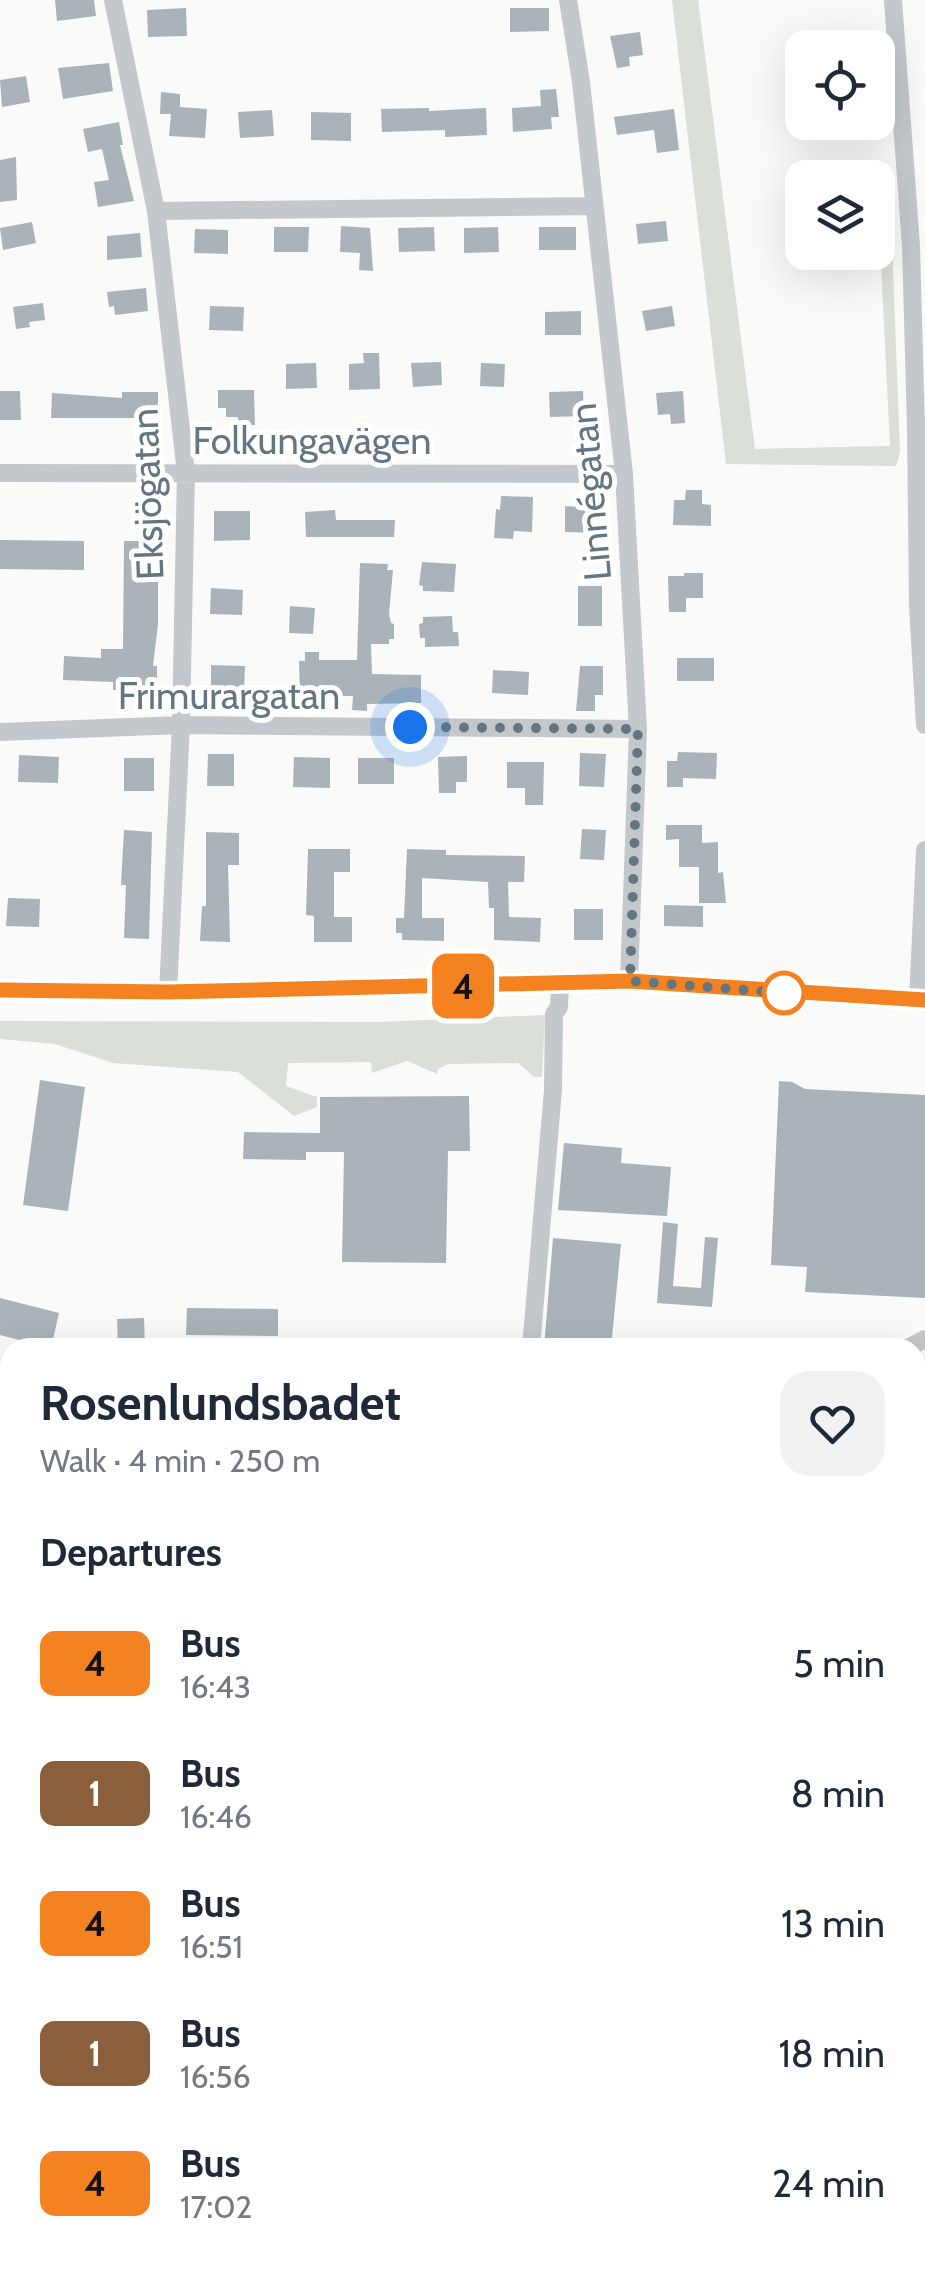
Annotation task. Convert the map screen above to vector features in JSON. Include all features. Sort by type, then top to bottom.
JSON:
[{"type":"street","name":"Eksjögatan","points":[[113,0],[156,211],[186,472],[181,725],[168,992]]},
{"type":"street","name":"Linnégatan","points":[[568,0],[581,82],[624,474],[638,729],[630,981]]},
{"type":"street","points":[[892,0],[921,428],[918,606],[925,725]]},
{"type":"street","points":[[156,211],[594,206]]},
{"type":"street","name":"Folkungavägen","points":[[0,473],[624,474]]},
{"type":"street","name":"Frimurargatan","points":[[0,732],[181,725],[638,729]]},
{"type":"street","points":[[0,990],[168,992],[630,981],[922,1000],[925,850]]},
{"type":"street","points":[[531,1338],[553,1090],[554,1014],[559,1007],[560,984]]},
{"type":"shaded area","points":[[672,0],[698,0],[755,449],[890,446],[881,270],[893,270],[900,452],[896,466],[726,464]]},
{"type":"shaded area","points":[[545,1015],[542,1077],[534,1077],[518,1063],[448,1064],[438,1069],[437,1074],[407,1061],[372,1073],[371,1062],[288,1063],[286,1086],[317,1097],[317,1107],[294,1116],[238,1072],[113,1063],[55,1044],[0,1039],[0,1021],[379,1022]]},
{"type":"building","points":[[55,0],[94,0],[96,16],[57,21]]},
{"type":"building","points":[[186,8],[187,36],[148,37],[147,10]]},
{"type":"building","points":[[510,8],[549,8],[549,31],[510,32]]},
{"type":"building","points":[[640,32],[643,55],[629,57],[630,66],[617,68],[610,36]]},
{"type":"building","points":[[109,63],[113,91],[63,99],[58,68]]},
{"type":"building","points":[[26,76],[30,102],[2,107],[0,80]]},
{"type":"building","points":[[556,89],[559,117],[551,117],[552,129],[513,132],[512,108],[541,106],[540,90]]},
{"type":"building","points":[[161,92],[180,94],[180,107],[207,109],[205,138],[169,136],[171,114],[160,114]]},
{"type":"building","points":[[486,108],[487,135],[445,137],[445,130],[382,132],[381,109]]},
{"type":"building","points":[[674,109],[679,150],[657,153],[654,130],[617,135],[614,117]]},
{"type":"building","points":[[272,110],[274,136],[240,138],[238,112]]},
{"type":"building","points":[[311,112],[351,113],[351,141],[311,140]]},
{"type":"building","points":[[119,122],[120,145],[134,201],[98,207],[94,182],[109,180],[102,149],[88,152],[83,129]]},
{"type":"building","points":[[16,157],[17,200],[0,202],[0,160]]},
{"type":"building","points":[[666,221],[668,241],[638,244],[636,224]]},
{"type":"building","points":[[32,222],[36,243],[3,250],[0,228]]},
{"type":"building","points":[[341,226],[370,228],[373,271],[359,270],[360,253],[340,252]]},
{"type":"building","points":[[274,227],[309,227],[308,252],[274,252]]},
{"type":"building","points":[[434,227],[435,251],[399,252],[398,228]]},
{"type":"building","points":[[498,227],[499,252],[464,253],[464,228]]},
{"type":"building","points":[[539,227],[576,227],[576,250],[539,250]]},
{"type":"building","points":[[195,229],[228,230],[228,254],[194,253]]},
{"type":"building","points":[[140,233],[142,257],[107,260],[107,236]]},
{"type":"building","points":[[146,288],[148,311],[115,315],[114,306],[109,307],[107,292]]},
{"type":"building","points":[[43,303],[45,320],[16,329],[13,307]]},
{"type":"building","points":[[210,306],[244,307],[243,331],[209,330]]},
{"type":"building","points":[[672,306],[675,326],[646,331],[642,311]]},
{"type":"building","points":[[581,311],[581,335],[545,335],[545,312]]},
{"type":"building","points":[[363,353],[379,353],[380,389],[349,390],[349,364],[364,363]]},
{"type":"building","points":[[441,362],[442,385],[413,387],[411,363]]},
{"type":"building","points":[[316,363],[317,388],[286,389],[286,364]]},
{"type":"building","points":[[481,363],[505,364],[504,387],[480,386]]},
{"type":"building","points":[[218,390],[254,390],[255,425],[238,425],[238,417],[226,417],[226,408],[218,408]]},
{"type":"building","points":[[0,391],[20,391],[21,420],[0,420]]},
{"type":"building","points":[[583,391],[584,416],[550,417],[549,392]]},
{"type":"building","points":[[683,391],[685,423],[671,424],[670,414],[658,415],[656,393]]},
{"type":"building","points":[[122,392],[158,392],[158,418],[51,418],[52,393],[122,398]]},
{"type":"building","points":[[686,490],[702,490],[702,504],[711,505],[711,526],[673,525],[674,500],[685,500]]},
{"type":"building","points":[[501,496],[533,497],[532,532],[514,531],[513,539],[494,538]]},
{"type":"building","points":[[565,506],[600,508],[599,533],[565,532]]},
{"type":"building","points":[[335,510],[336,520],[395,520],[394,537],[306,537],[305,512]]},
{"type":"building","points":[[214,511],[250,511],[250,540],[214,541]]},
{"type":"building","points":[[0,540],[84,541],[84,570],[0,569]]},
{"type":"building","points":[[124,541],[158,541],[158,624],[153,666],[157,666],[157,690],[113,690],[113,682],[63,680],[64,656],[101,658],[101,649],[123,649]]},
{"type":"building","points":[[422,562],[456,564],[454,592],[423,591],[419,585]]},
{"type":"building","points":[[360,563],[388,564],[387,570],[393,570],[389,614],[394,639],[389,639],[389,644],[371,644],[372,674],[421,675],[421,703],[367,704],[367,711],[352,710],[353,696],[300,696],[299,661],[305,661],[305,652],[319,652],[319,660],[357,660]]},
{"type":"building","points":[[703,573],[703,598],[686,598],[686,612],[669,612],[668,576]]},
{"type":"building","points":[[578,586],[602,586],[602,626],[578,626]]},
{"type":"building","points":[[211,588],[243,590],[242,615],[210,614]]},
{"type":"building","points":[[290,606],[315,608],[313,634],[289,633]]},
{"type":"building","points":[[452,616],[459,646],[425,647],[419,624],[423,617]]},
{"type":"building","points":[[677,658],[714,658],[714,681],[677,681]]},
{"type":"building","points":[[211,665],[245,666],[244,691],[211,690]]},
{"type":"building","points":[[580,666],[603,666],[603,695],[595,695],[595,711],[576,711]]},
{"type":"building","points":[[493,670],[529,672],[528,695],[492,693]]},
{"type":"building","points":[[678,752],[717,753],[716,779],[683,778],[683,787],[667,787],[667,761],[677,761]]},
{"type":"building","points":[[580,753],[606,754],[604,787],[579,786]]},
{"type":"building","points":[[208,754],[234,754],[234,786],[207,786]]},
{"type":"building","points":[[19,755],[59,757],[58,783],[18,782]]},
{"type":"building","points":[[467,756],[467,782],[456,782],[456,793],[439,793],[438,757]]},
{"type":"building","points":[[294,757],[330,758],[330,788],[293,787]]},
{"type":"building","points":[[124,758],[154,758],[154,791],[124,791]]},
{"type":"building","points":[[358,758],[394,758],[394,784],[358,784]]},
{"type":"building","points":[[507,762],[544,762],[543,805],[525,805],[525,788],[507,788]]},
{"type":"building","points":[[666,825],[702,825],[702,843],[718,842],[718,873],[723,872],[726,903],[699,903],[699,867],[679,867],[679,839],[666,840]]},
{"type":"building","points":[[582,829],[606,830],[604,860],[580,859]]},
{"type":"building","points":[[124,830],[152,832],[149,939],[124,938]]},
{"type":"building","points":[[206,832],[239,833],[239,865],[228,865],[230,942],[200,941],[202,906],[206,906]]},
{"type":"building","points":[[308,849],[350,849],[350,872],[334,872],[334,917],[352,917],[352,942],[314,942],[314,916],[306,915]]},
{"type":"building","points":[[407,849],[446,850],[446,855],[525,856],[524,882],[508,882],[509,917],[541,918],[540,942],[494,940],[494,908],[489,908],[488,882],[422,878],[422,918],[444,918],[444,941],[402,940],[402,933],[396,933],[396,918],[404,918]]},
{"type":"building","points":[[8,898],[40,899],[39,927],[6,926]]},
{"type":"building","points":[[664,905],[703,906],[703,927],[664,926]]},
{"type":"building","points":[[574,909],[603,909],[603,940],[574,940]]},
{"type":"building","points":[[40,1080],[85,1087],[68,1211],[23,1205]]},
{"type":"building","points":[[779,1081],[805,1089],[925,1095],[925,1298],[805,1292],[807,1267],[771,1265]]},
{"type":"building","points":[[469,1096],[470,1151],[448,1151],[446,1263],[342,1262],[344,1152],[306,1152],[306,1160],[243,1159],[244,1132],[320,1133],[320,1097]]},
{"type":"building","points":[[564,1143],[622,1148],[621,1163],[671,1167],[667,1216],[558,1210]]},
{"type":"building","points":[[663,1222],[678,1224],[673,1286],[701,1288],[705,1237],[718,1238],[712,1307],[657,1303]]},
{"type":"building","points":[[553,1238],[621,1244],[612,1338],[545,1338]]},
{"type":"building","points":[[0,1298],[59,1313],[53,1338],[0,1335]]},
{"type":"building","points":[[187,1308],[278,1309],[278,1336],[186,1335]]},
{"type":"building","points":[[144,1318],[145,1338],[118,1338],[117,1319]]},
{"type":"bus line","name":"4","points":[[0,990],[168,992],[630,981],[925,1000]]},
{"type":"route","points":[[410,727],[638,729],[630,981],[784,993]]}]
